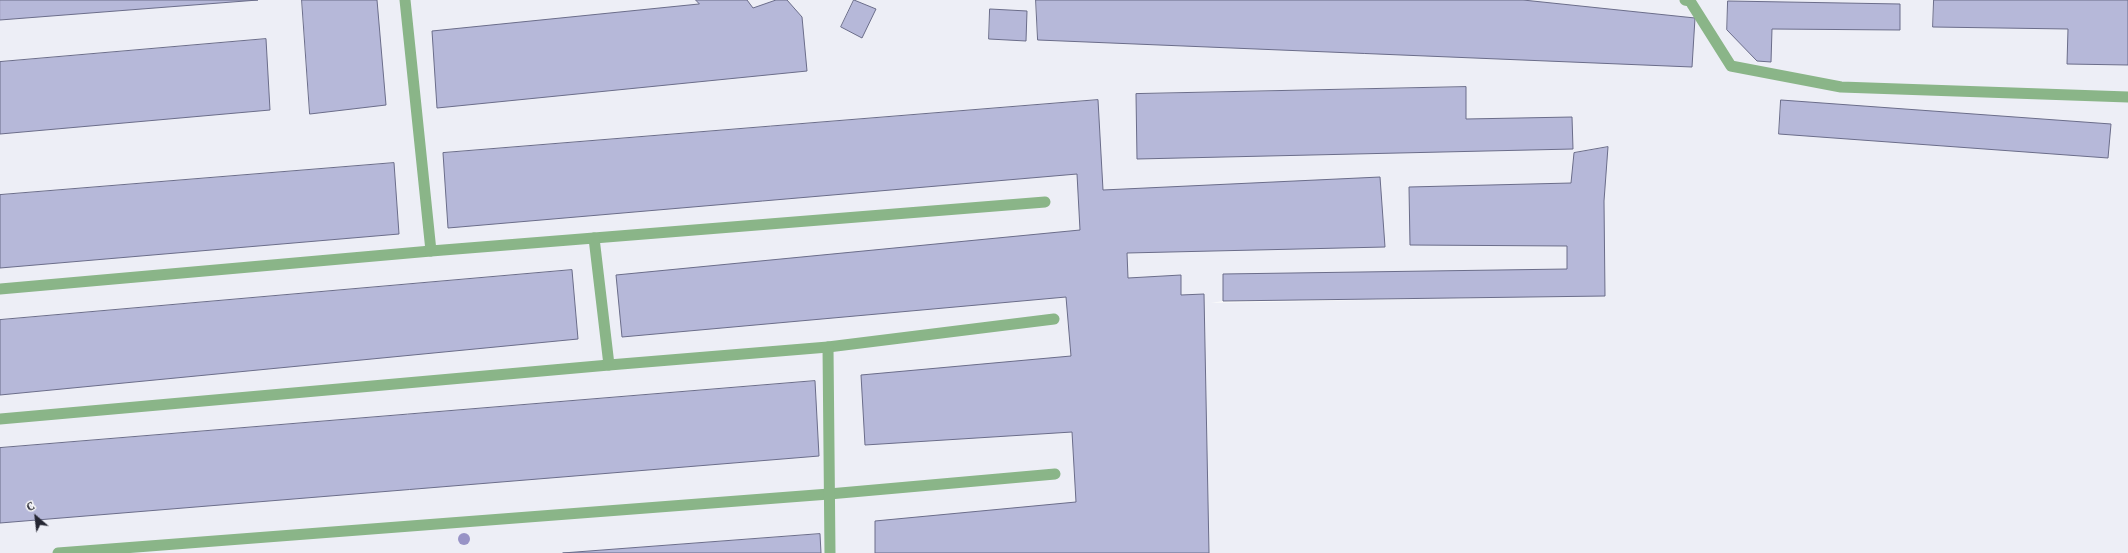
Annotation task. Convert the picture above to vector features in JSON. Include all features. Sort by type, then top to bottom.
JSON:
[{"type":"street","points":[[405,0],[431,251]]},
{"type":"street","points":[[1691,0],[1731,66],[1841,86],[2128,97]]},
{"type":"street","points":[[0,289],[431,251],[1045,202]]},
{"type":"street","points":[[594,238],[609,365]]},
{"type":"street","points":[[0,419],[828,347],[1054,319]]},
{"type":"street","points":[[828,347],[830,553]]},
{"type":"street","points":[[58,553],[830,494],[1055,474]]},
{"type":"shaded area","points":[[0,0],[2128,0],[2128,553],[0,553]],"holes":[[[1471,298],[1211,303],[1223,301]]]},
{"type":"building","points":[[0,0],[258,0],[0,20]]},
{"type":"building","points":[[302,0],[377,0],[386,105],[310,114]]},
{"type":"building","points":[[696,0],[747,0],[753,8],[776,0],[787,0],[802,17],[807,71],[437,108],[432,31],[699,4]]},
{"type":"building","points":[[854,0],[876,9],[862,38],[841,27]]},
{"type":"building","points":[[1036,0],[1523,0],[1695,18],[1692,67],[1038,40]]},
{"type":"building","points":[[1934,0],[2128,0],[2128,65],[2067,64],[2068,29],[1933,27]]},
{"type":"building","points":[[1728,1],[1900,4],[1900,30],[1772,29],[1771,62],[1757,61],[1727,30]]},
{"type":"building","points":[[990,9],[1027,11],[1026,41],[989,39]]},
{"type":"building","points":[[266,39],[270,110],[0,134],[0,62]]},
{"type":"building","points":[[1466,87],[1466,119],[1572,117],[1573,149],[1137,159],[1136,94]]},
{"type":"building","points":[[1098,100],[1103,190],[1380,177],[1385,247],[1127,253],[1128,278],[1181,275],[1181,295],[1204,294],[1209,553],[875,553],[875,521],[1076,502],[1072,432],[865,445],[861,375],[1071,356],[1066,297],[622,337],[616,275],[1080,230],[1077,174],[448,228],[443,153]]},
{"type":"building","points":[[1781,100],[2111,124],[2108,158],[1779,134]]},
{"type":"building","points":[[1608,147],[1604,201],[1605,296],[1223,301],[1223,274],[1567,269],[1567,246],[1410,245],[1409,187],[1571,183],[1574,153]]},
{"type":"building","points":[[394,163],[399,234],[0,268],[0,195]]},
{"type":"building","points":[[572,270],[578,339],[0,395],[0,320]]},
{"type":"building","points":[[815,381],[819,456],[0,523],[0,448]]},
{"type":"building","points":[[820,534],[821,553],[563,553]]}]
